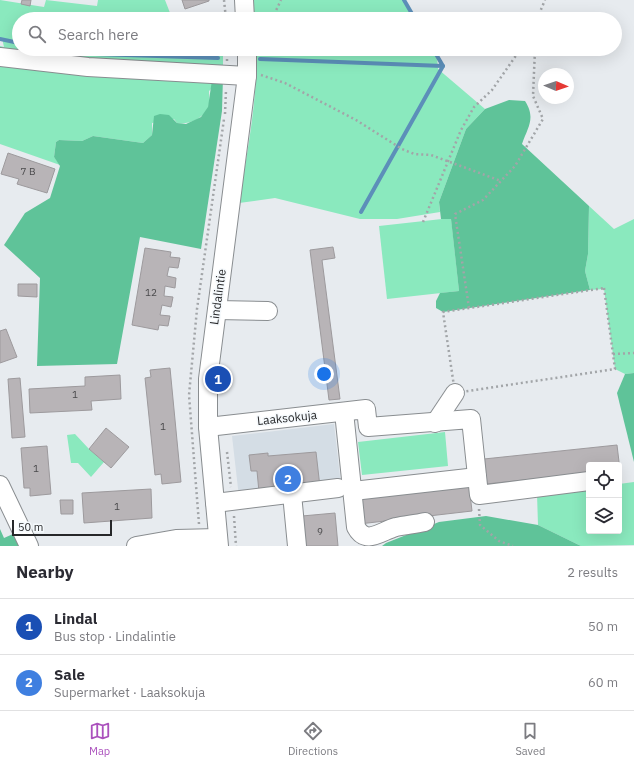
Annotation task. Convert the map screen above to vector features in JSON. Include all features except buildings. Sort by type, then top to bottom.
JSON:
[{"type":"street","points":[[244,0],[245,12]]},
{"type":"street","name":"Lindalintie","points":[[219,542],[208,427],[208,379],[248,73],[247,56]]},
{"type":"street","points":[[0,57],[88,67],[227,75],[248,73]]},
{"type":"street","points":[[217,310],[268,311]]},
{"type":"street","points":[[435,423],[455,392]]},
{"type":"street","name":"Laaksokuja","points":[[208,427],[366,409],[368,427],[435,423]]},
{"type":"street","points":[[344,412],[345,490],[356,527],[360,535],[365,538],[374,538],[395,527],[425,522]]},
{"type":"street","points":[[435,423],[471,419],[479,495],[586,481]]},
{"type":"street","points":[[215,502],[477,477]]},
{"type":"street","points":[[0,485],[29,546]]},
{"type":"street","points":[[292,494],[298,546]]},
{"type":"street","points":[[136,546],[176,539],[200,538],[219,542]]},
{"type":"path","points":[[224,0],[225,12]]},
{"type":"path","points":[[275,12],[281,0]]},
{"type":"path","points":[[540,12],[545,0]]},
{"type":"path","points":[[200,538],[189,395],[197,309],[225,114],[227,56]]},
{"type":"path","points":[[423,222],[461,130],[474,107],[492,90],[516,56]]},
{"type":"path","points":[[470,308],[455,214],[483,200],[501,181],[523,155],[544,119],[533,96],[535,56]]},
{"type":"path","points":[[248,73],[285,83],[356,120],[402,149],[414,154],[431,155],[501,181]]},
{"type":"path","points":[[604,288],[613,354],[615,369],[455,392],[443,312],[604,288]]},
{"type":"path","points":[[613,354],[634,353]]},
{"type":"path","points":[[479,495],[480,525],[499,541],[512,546]]},
{"type":"shaded area","points":[[334,424],[342,494],[240,506],[232,436]]},
{"type":"green space","points":[[0,0],[44,7],[46,0],[97,6],[98,0],[165,0],[170,12],[12,12],[12,56],[223,56],[223,77],[209,91],[208,108],[199,118],[186,123],[177,123],[174,119],[152,123],[152,135],[143,143],[93,136],[82,141],[59,140],[56,142],[54,157],[60,165],[0,144],[0,46],[4,47],[2,38],[0,38]]},
{"type":"green space","points":[[251,0],[405,0],[411,12],[254,12]]},
{"type":"green space","points":[[256,56],[436,56],[438,69],[485,109],[466,129],[439,202],[440,212],[397,219],[360,219],[275,198],[239,203],[254,107]]},
{"type":"green space","points":[[223,77],[222,111],[201,249],[140,237],[117,364],[37,366],[40,278],[4,245],[25,213],[50,198],[60,166],[54,157],[56,142],[59,140],[82,141],[93,136],[143,143],[152,135],[154,116],[160,114],[169,115],[177,123],[186,124],[201,117],[208,107],[212,80]]},
{"type":"green space","points":[[509,100],[525,101],[530,112],[530,122],[522,144],[589,206],[588,254],[585,271],[590,290],[443,312],[436,308],[436,301],[440,293],[459,291],[451,219],[441,219],[439,202],[466,129],[485,109]]},
{"type":"green space","points":[[589,206],[614,229],[634,219],[634,373],[625,374],[615,369],[604,289],[590,290],[585,271],[588,254]]},
{"type":"green space","points":[[451,218],[459,291],[387,299],[379,226]]},
{"type":"green space","points":[[634,373],[634,462],[617,393],[625,374]]},
{"type":"green space","points":[[445,432],[448,466],[362,475],[358,442]]},
{"type":"green space","points":[[75,434],[104,462],[91,477],[78,463],[71,463],[67,435]]},
{"type":"green space","points":[[634,482],[634,545],[581,546],[538,525],[537,494],[586,488],[586,534],[622,534],[622,484]]},
{"type":"green space","points":[[486,516],[538,525],[581,546],[382,546],[386,543],[439,522]]},
{"type":"green space","points":[[0,529],[4,538],[13,534],[19,546],[0,546]]},
{"type":"waterway","points":[[404,0],[411,12]]},
{"type":"waterway","points":[[0,39],[12,42]]},
{"type":"waterway","points":[[157,56],[218,58]]},
{"type":"waterway","points":[[260,59],[443,66],[437,56]]},
{"type":"waterway","points":[[361,212],[443,66]]},
{"type":"place","name":"Lindal","points":[[218,379]]},
{"type":"place","name":"Sale","points":[[288,479]]}]
